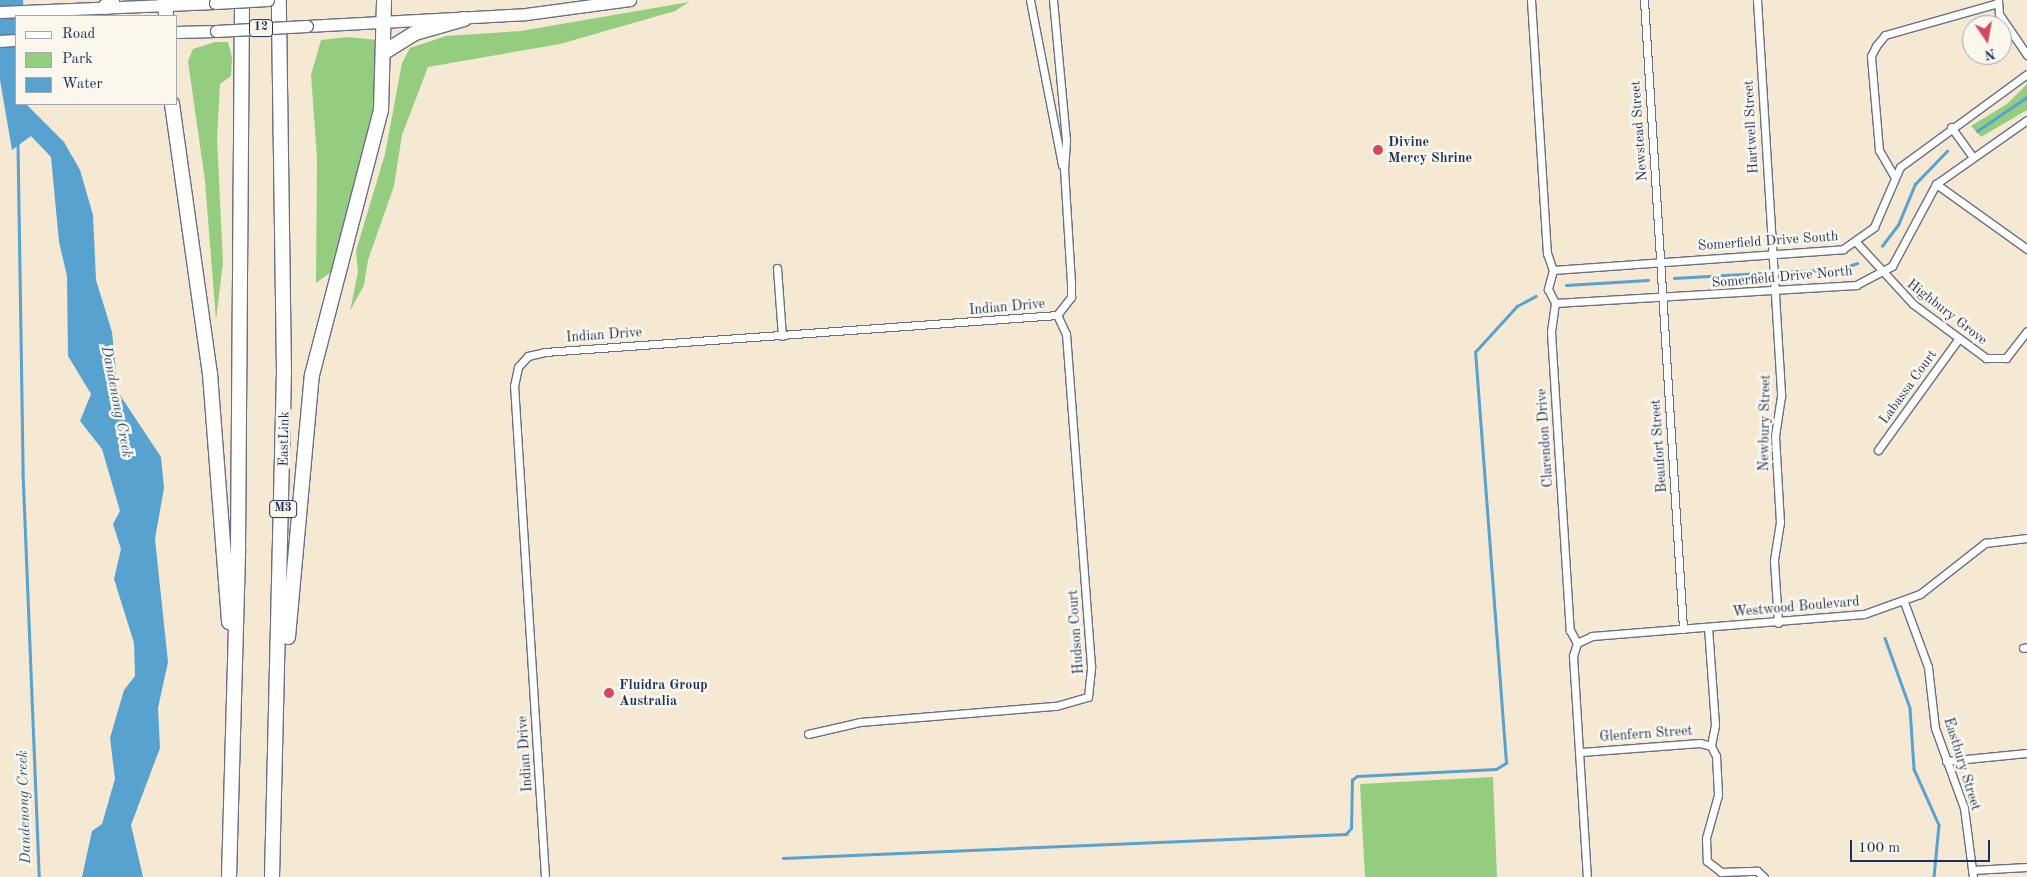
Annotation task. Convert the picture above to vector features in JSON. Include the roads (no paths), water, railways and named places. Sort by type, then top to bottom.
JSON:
[{"type":"highway","points":[[229,877],[236,691],[242,0]]},
{"type":"highway","name":"EastLink","points":[[272,877],[284,372],[280,0]]},
{"type":"highway","points":[[275,799],[312,375],[326,308],[376,134],[386,51],[384,0]]},
{"type":"highway","points":[[386,51],[415,33],[464,19]]},
{"type":"highway","points":[[168,105],[173,125],[210,374],[236,691]]},
{"type":"highway","points":[[172,105],[173,125]]},
{"type":"main road","name":"12","points":[[0,12],[108,4],[165,7],[268,0]]},
{"type":"main road","name":"12","points":[[178,32],[464,19],[630,0]]},
{"type":"main road","points":[[0,41],[15,40]]},
{"type":"street","name":"Indian Drive","points":[[1030,0],[1064,170]]},
{"type":"street","name":"Indian Drive","points":[[545,877],[514,391],[518,367],[528,356],[545,352],[1057,315],[1071,297],[1071,284],[1064,170],[1066,140],[1053,0]]},
{"type":"street","name":"Clarendon Drive","points":[[1532,0],[1547,253],[1553,270],[1548,288],[1556,303],[1551,332],[1570,630],[1578,643]]},
{"type":"street","name":"Newstead Street","points":[[1644,0],[1660,260]]},
{"type":"street","name":"Hartwell Street","points":[[1757,0],[1771,254]]},
{"type":"street","points":[[1894,176],[1879,150],[1871,56],[1884,35],[1998,2],[1999,14],[2027,55]]},
{"type":"street","name":"Somerfield Drive South","points":[[1553,270],[1660,260],[1828,251],[1857,243],[1874,227],[1894,176],[1921,148],[2027,74]]},
{"type":"street","points":[[1882,274],[1908,242],[1936,184],[2027,120]]},
{"type":"street","points":[[1951,127],[1973,157]]},
{"type":"street","points":[[1936,184],[2027,249]]},
{"type":"street","name":"Highbury Grove","points":[[1857,243],[1882,274],[1986,358],[1999,362],[2027,331]]},
{"type":"street","name":"Newbury Street","points":[[1771,254],[1781,396],[1775,436],[1780,522],[1774,561],[1778,623]]},
{"type":"street","name":"Beaufort Street","points":[[1660,260],[1683,629]]},
{"type":"street","points":[[776,268],[782,336]]},
{"type":"street","name":"Somerfield Drive North","points":[[1556,303],[1662,299],[1844,287],[1882,274]]},
{"type":"street","name":"Hudson Court","points":[[808,734],[860,722],[1056,706],[1088,697],[1091,666],[1066,334],[1057,315]]},
{"type":"street","name":"Labassa Court","points":[[1878,450],[1959,338]]},
{"type":"street","name":"Westwood Boulevard","points":[[1578,643],[1592,636],[1778,623],[1864,614],[1904,602],[1941,581],[1980,546],[2027,538]]},
{"type":"street","name":"Eastbury Street","points":[[1904,602],[1928,666],[1935,728],[1964,808],[1972,873]]},
{"type":"street","points":[[1708,628],[1715,725],[1711,746]]},
{"type":"street","points":[[1578,643],[1573,656],[1581,752],[1587,877]]},
{"type":"street","name":"Glenfern Street","points":[[1581,752],[1700,743],[1711,746],[1718,795],[1706,838],[1707,861],[1721,872],[1757,871],[1764,877]]},
{"type":"street","points":[[1946,761],[2027,752]]},
{"type":"street","points":[[1972,873],[2027,867]]},
{"type":"water","points":[[0,0],[23,0],[24,15],[15,15],[15,105],[27,105],[64,142],[80,170],[93,215],[96,280],[112,332],[118,392],[161,457],[164,488],[155,539],[168,662],[158,708],[160,748],[131,825],[143,877],[82,877],[92,831],[102,824],[115,779],[110,738],[124,690],[135,676],[134,643],[114,579],[121,549],[113,524],[120,511],[102,449],[80,421],[91,394],[68,356],[67,276],[59,242],[51,157],[31,136],[12,150],[0,80]]},
{"type":"waterway","points":[[1977,131],[2027,97]]},
{"type":"waterway","name":"Dandenong Creek","points":[[18,144],[23,472],[39,877]]},
{"type":"waterway","points":[[1882,246],[1898,225],[1915,184],[1947,151]]},
{"type":"waterway","points":[[1784,272],[1840,269],[1857,263]]},
{"type":"waterway","points":[[1674,278],[1761,273]]},
{"type":"waterway","points":[[1566,285],[1648,280]]},
{"type":"waterway","points":[[783,858],[1346,834],[1351,828],[1352,780],[1357,776],[1496,769],[1506,763],[1475,352],[1517,306],[1536,296]]},
{"type":"waterway","points":[[1885,638],[1910,708],[1914,769],[1939,825],[1934,877]]},
{"type":"place","name":"Divine Mercy Shrine","points":[[1378,150]]},
{"type":"place","name":"Fluidra Group Australia","points":[[609,693]]}]
